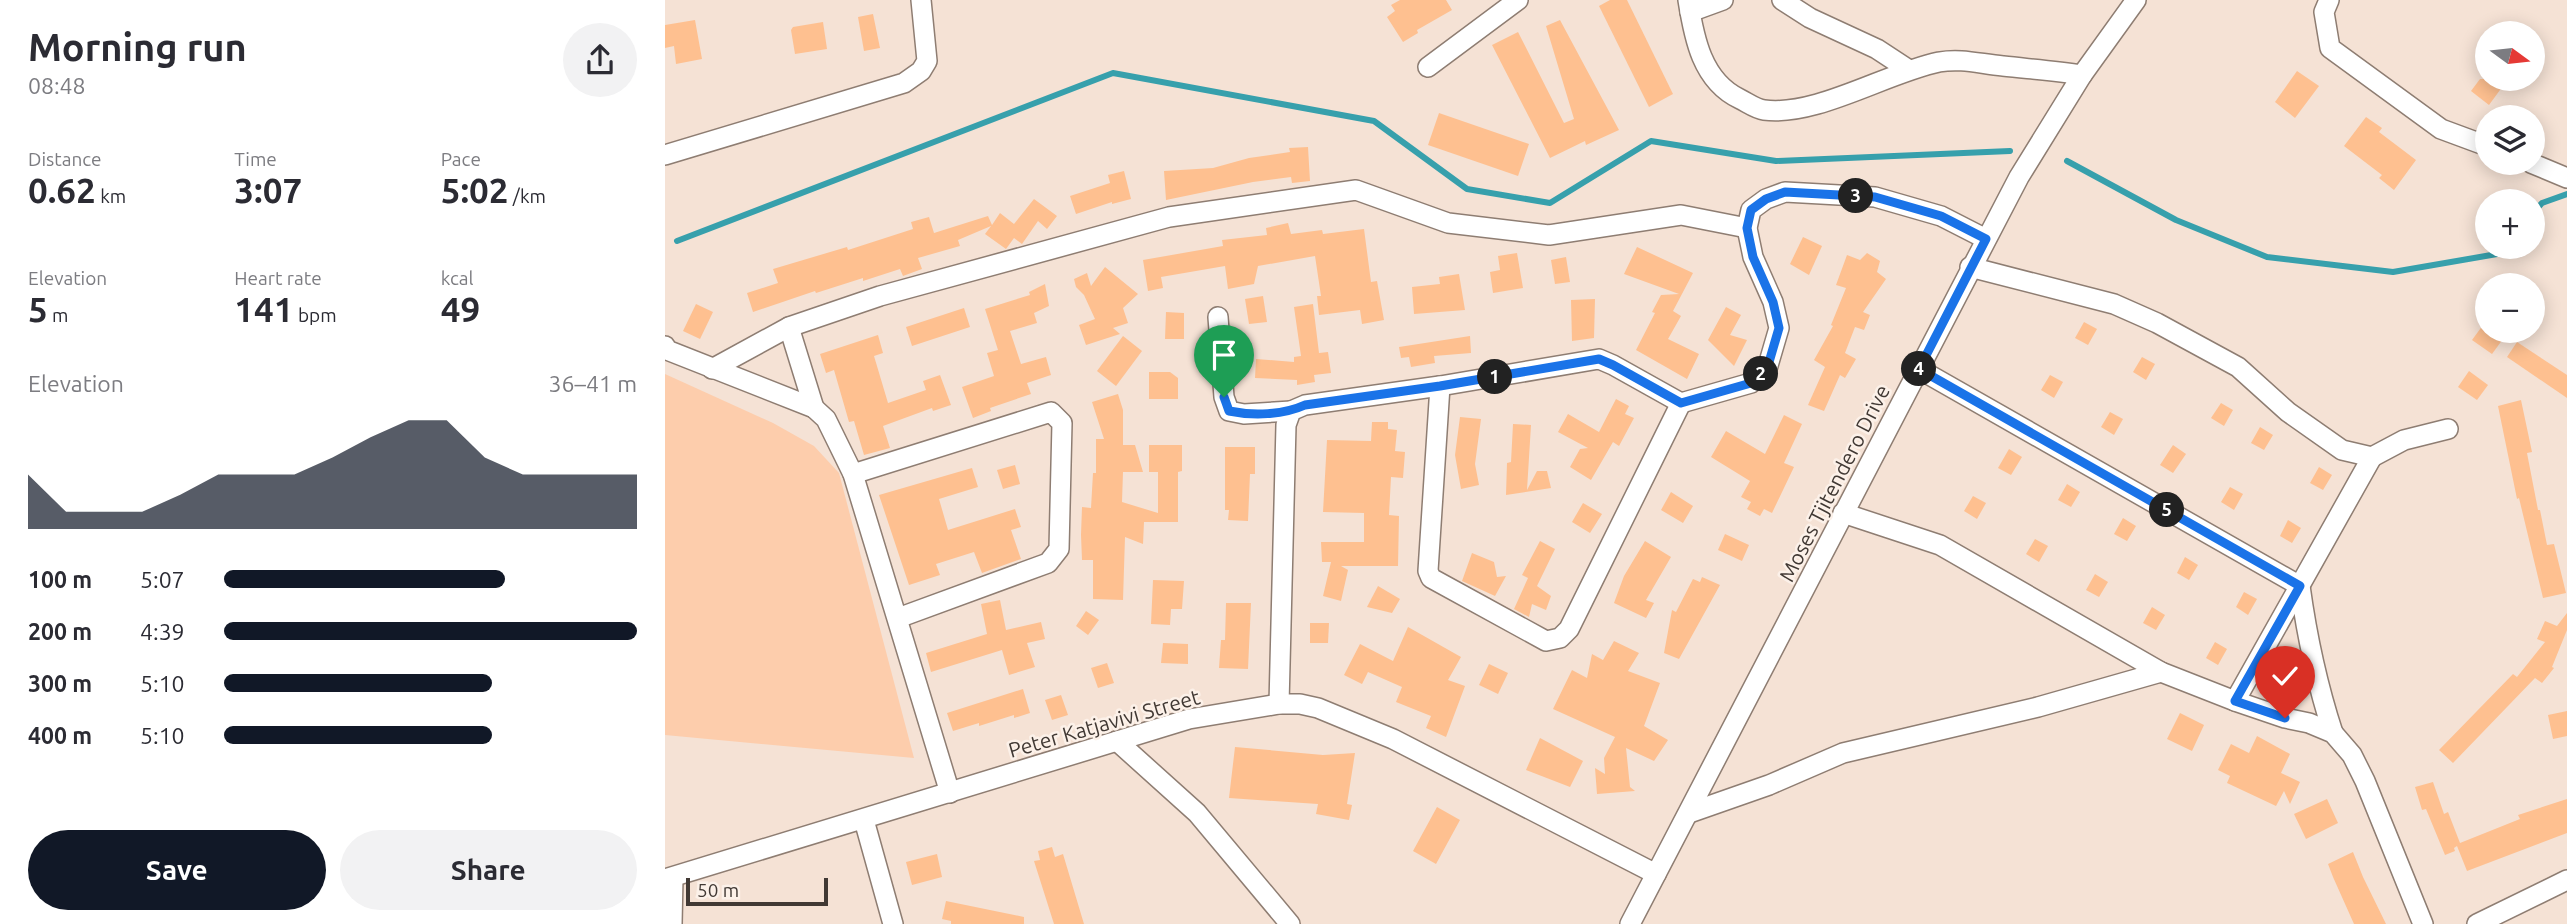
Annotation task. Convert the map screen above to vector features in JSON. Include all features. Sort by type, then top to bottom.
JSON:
[{"type":"street","points":[[665,155],[904,83],[921,71],[927,61],[921,0]]},
{"type":"street","points":[[1428,67],[1518,0]]},
{"type":"street","points":[[1723,0],[1689,6],[1693,34],[1707,71],[1728,94],[1762,110],[1791,111],[1940,62],[1967,60],[2083,75]]},
{"type":"street","points":[[1782,0],[1811,18],[1877,49],[1909,70]]},
{"type":"street","name":"Moses Tjitendero Drive","points":[[1630,924],[2019,177],[2083,75],[2136,0]]},
{"type":"street","points":[[2329,0],[2324,12],[2330,48],[2441,129],[2475,142]]},
{"type":"street","points":[[2545,169],[2567,178]]},
{"type":"street","points":[[712,369],[789,327],[880,296],[1169,217],[1356,190],[1448,223],[1549,235],[1681,215],[1747,228]]},
{"type":"street","points":[[1219,317],[1224,397],[1229,411],[1244,414],[1291,411],[1305,405],[1599,359],[1681,403],[1751,383],[1767,369],[1779,328],[1773,302],[1753,257],[1747,228],[1751,210],[1766,199],[1785,192],[1875,197],[1941,216],[1986,239]]},
{"type":"street","points":[[1970,267],[2114,304],[2157,323],[2238,367],[2287,412],[2342,450],[2372,457]]},
{"type":"street","points":[[789,327],[814,408]]},
{"type":"street","points":[[665,346],[667,350],[712,369],[814,408],[826,419],[853,474],[950,793]]},
{"type":"street","points":[[1919,369],[2300,586]]},
{"type":"street","points":[[1440,386],[1428,571],[1431,578],[1546,641],[1560,638],[1569,629],[1681,403]]},
{"type":"street","points":[[1279,704],[1286,425],[1291,411]]},
{"type":"street","points":[[853,474],[1051,412],[1062,423],[1059,549],[1055,556],[1048,563],[898,618]]},
{"type":"street","points":[[2235,701],[2372,457],[2404,440],[2448,429]]},
{"type":"street","points":[[1843,513],[1940,545],[2161,672],[2235,701],[2333,733]]},
{"type":"street","points":[[2300,586],[2317,682],[2333,733],[2352,755],[2365,781],[2423,924]]},
{"type":"street","points":[[1689,813],[1769,785],[1843,753],[2038,707],[2161,672]]},
{"type":"street","name":"Peter Katjavivi Street","points":[[669,878],[1189,719],[1279,704],[1300,704],[1318,708],[1393,738],[1656,874]]},
{"type":"street","points":[[1117,741],[1197,813],[1290,924]]},
{"type":"street","points":[[864,820],[893,924]]},
{"type":"street","points":[[669,878],[672,924]]},
{"type":"street","points":[[2477,924],[2567,880]]},
{"type":"shaded area","points":[[665,374],[773,423],[814,446],[839,473],[914,758],[665,735]]},
{"type":"building","points":[[1400,0],[1446,0],[1452,10],[1417,30],[1418,33],[1403,42],[1387,17],[1395,11],[1391,5]]},
{"type":"building","points":[[1610,0],[1627,0],[1673,94],[1649,107],[1599,6]]},
{"type":"building","points":[[873,14],[880,48],[864,51],[858,17]]},
{"type":"building","points":[[695,20],[702,59],[676,64],[674,46],[665,48],[665,25]]},
{"type":"building","points":[[1560,20],[1619,130],[1586,145],[1585,141],[1550,158],[1492,45],[1518,32],[1564,123],[1574,119],[1546,26]]},
{"type":"building","points":[[823,22],[827,49],[795,54],[791,30],[793,27]]},
{"type":"building","points":[[2297,71],[2319,86],[2295,118],[2275,102]]},
{"type":"building","points":[[2475,86],[2475,91],[2499,91],[2489,105],[2471,91]]},
{"type":"building","points":[[1439,113],[1529,144],[1518,176],[1428,145]]},
{"type":"building","points":[[2366,117],[2382,128],[2379,132],[2416,160],[2394,190],[2379,178],[2382,175],[2344,146]]},
{"type":"building","points":[[1308,147],[1310,181],[1292,183],[1291,177],[1253,182],[1166,200],[1164,171],[1213,168],[1249,158],[1290,152],[1289,148]]},
{"type":"building","points":[[1124,171],[1131,199],[1112,202],[1076,214],[1070,196],[1110,183],[1108,175]]},
{"type":"building","points":[[1034,199],[1057,216],[1047,229],[1038,221],[1022,244],[1014,238],[1006,249],[985,234],[991,226],[958,240],[960,246],[918,258],[922,269],[903,276],[900,269],[863,281],[863,278],[816,293],[815,291],[753,312],[747,293],[778,283],[773,269],[847,247],[848,250],[913,229],[911,222],[929,217],[934,233],[988,216],[992,225],[1000,213],[1014,224]]},
{"type":"building","points":[[1288,223],[1291,234],[1322,230],[1323,234],[1364,229],[1371,282],[1377,281],[1384,320],[1362,324],[1360,310],[1319,315],[1317,296],[1321,296],[1315,256],[1258,266],[1254,284],[1228,289],[1225,266],[1161,277],[1163,288],[1148,291],[1143,260],[1223,246],[1222,240],[1267,235],[1266,228]]},
{"type":"building","points":[[1803,237],[1822,246],[1809,275],[1790,264]]},
{"type":"building","points":[[1637,247],[1693,273],[1673,311],[1681,316],[1668,339],[1699,354],[1687,379],[1636,350],[1661,295],[1679,294],[1624,274]]},
{"type":"building","points":[[1517,253],[1523,288],[1493,293],[1490,272],[1500,270],[1498,256]]},
{"type":"building","points":[[1867,253],[1880,261],[1877,272],[1886,279],[1863,312],[1870,315],[1864,330],[1855,327],[1845,353],[1856,359],[1845,378],[1840,375],[1824,411],[1808,405],[1825,367],[1814,360],[1833,326],[1831,325],[1846,288],[1836,285],[1847,255],[1860,260]]},
{"type":"building","points":[[1566,257],[1570,282],[1555,284],[1551,260]]},
{"type":"building","points":[[1105,267],[1138,294],[1123,308],[1128,323],[1113,328],[1120,334],[1086,345],[1079,325],[1095,319],[1074,279],[1087,273],[1091,286]]},
{"type":"building","points":[[1459,274],[1465,310],[1414,314],[1412,287],[1440,284],[1439,277]]},
{"type":"building","points":[[1045,284],[1049,306],[1034,313],[1037,323],[1010,331],[1021,364],[1046,357],[1051,375],[1027,383],[1031,394],[990,408],[991,411],[973,418],[962,387],[994,376],[987,353],[998,350],[985,309],[1030,295],[1029,292]]},
{"type":"building","points":[[1263,296],[1267,322],[1249,324],[1245,299]]},
{"type":"building","points":[[1595,299],[1594,338],[1572,341],[1571,300]]},
{"type":"building","points":[[696,304],[713,312],[700,339],[683,331]]},
{"type":"building","points":[[1313,304],[1319,353],[1328,352],[1331,373],[1314,375],[1315,382],[1297,385],[1297,380],[1255,378],[1256,359],[1294,362],[1294,357],[1301,356],[1294,307]]},
{"type":"building","points":[[1726,307],[1741,315],[1730,335],[1747,340],[1734,366],[1708,340]]},
{"type":"building","points":[[964,308],[970,327],[912,346],[906,327]]},
{"type":"building","points":[[1166,312],[1184,313],[1184,339],[1165,339]]},
{"type":"building","points":[[2084,322],[2097,329],[2088,345],[2075,338]]},
{"type":"building","points":[[878,335],[883,353],[874,356],[888,403],[926,390],[923,381],[940,375],[951,405],[933,411],[932,408],[883,426],[890,448],[864,455],[854,421],[849,422],[834,370],[826,373],[820,354]]},
{"type":"building","points":[[1123,336],[1142,351],[1116,386],[1097,371]]},
{"type":"building","points":[[1470,336],[1471,353],[1434,356],[1435,363],[1411,367],[1409,357],[1401,358],[1399,347]]},
{"type":"building","points":[[2476,343],[2500,343],[2492,354]]},
{"type":"building","points":[[2519,343],[2567,375],[2567,398],[2507,357]]},
{"type":"building","points":[[2142,357],[2155,364],[2146,380],[2133,372]]},
{"type":"building","points":[[2469,371],[2488,385],[2477,400],[2458,387]]},
{"type":"building","points":[[1149,372],[1170,372],[1178,378],[1178,399],[1149,399]]},
{"type":"building","points":[[2050,375],[2063,382],[2054,398],[2041,390]]},
{"type":"building","points":[[1118,394],[1123,410],[1123,445],[1135,445],[1143,472],[1123,472],[1122,502],[1158,513],[1158,472],[1149,472],[1149,445],[1182,445],[1182,471],[1178,472],[1178,522],[1144,522],[1143,544],[1125,537],[1123,600],[1093,599],[1093,560],[1082,560],[1082,507],[1091,508],[1093,473],[1096,473],[1096,439],[1104,439],[1092,402]]},
{"type":"building","points":[[1616,399],[1629,406],[1625,414],[1634,418],[1619,446],[1613,442],[1591,480],[1570,467],[1580,449],[1588,448],[1558,432],[1568,414],[1599,432]]},
{"type":"building","points":[[2521,400],[2532,452],[2527,453],[2538,510],[2547,545],[2554,544],[2566,593],[2543,598],[2519,498],[2517,499],[2498,406]]},
{"type":"building","points":[[2221,403],[2233,410],[2224,426],[2211,418]]},
{"type":"building","points":[[2110,412],[2123,419],[2114,435],[2101,427]]},
{"type":"building","points":[[1784,415],[1802,424],[1784,463],[1794,467],[1772,513],[1764,509],[1760,516],[1747,509],[1751,502],[1741,497],[1750,481],[1711,457],[1726,431],[1765,454]]},
{"type":"building","points":[[1460,417],[1481,419],[1475,464],[1479,485],[1461,489],[1455,455]]},
{"type":"building","points":[[1372,422],[1388,422],[1388,429],[1397,430],[1395,451],[1405,452],[1403,478],[1391,477],[1389,515],[1399,516],[1398,566],[1341,566],[1348,570],[1341,601],[1323,596],[1331,562],[1322,562],[1321,542],[1364,542],[1364,513],[1323,512],[1327,440],[1371,441]]},
{"type":"building","points":[[1513,424],[1531,425],[1527,490],[1537,471],[1547,471],[1551,488],[1506,495],[1507,463],[1511,462]]},
{"type":"building","points":[[2260,427],[2273,435],[2264,450],[2251,443]]},
{"type":"building","points":[[2173,445],[2186,454],[2173,473],[2160,465]]},
{"type":"building","points":[[1225,447],[1255,447],[1255,474],[1250,474],[1248,521],[1228,520],[1229,510],[1225,510]]},
{"type":"building","points":[[2009,449],[2022,457],[2011,475],[1998,468]]},
{"type":"building","points":[[1015,465],[1020,484],[1003,489],[997,470]]},
{"type":"building","points":[[2319,467],[2332,475],[2323,490],[2310,483]]},
{"type":"building","points":[[972,468],[978,487],[939,499],[948,530],[1015,509],[1021,527],[1011,530],[1021,559],[982,573],[974,552],[936,564],[940,575],[909,585],[879,495]]},
{"type":"building","points":[[2067,484],[2080,492],[2071,507],[2058,500]]},
{"type":"building","points":[[2230,487],[2243,494],[2234,510],[2221,502]]},
{"type":"building","points":[[1671,492],[1693,506],[1683,523],[1661,510]]},
{"type":"building","points":[[1973,496],[1986,503],[1977,519],[1964,511]]},
{"type":"building","points":[[1583,503],[1602,514],[1590,533],[1572,522]]},
{"type":"building","points":[[2123,518],[2136,526],[2127,541],[2114,534]]},
{"type":"building","points":[[2288,520],[2301,528],[2292,543],[2280,536]]},
{"type":"building","points":[[1725,534],[1749,545],[1742,561],[1718,550]]},
{"type":"building","points":[[2035,539],[2048,546],[2039,562],[2026,554]]},
{"type":"building","points":[[1540,541],[1555,549],[1537,586],[1551,596],[1546,610],[1532,604],[1529,617],[1514,609],[1528,578],[1522,575]]},
{"type":"building","points":[[1645,541],[1671,557],[1646,600],[1654,603],[1646,618],[1614,603],[1624,576]]},
{"type":"building","points":[[1472,553],[1494,562],[1497,577],[1506,576],[1495,596],[1462,581]]},
{"type":"building","points":[[2185,557],[2198,565],[2189,580],[2177,573]]},
{"type":"building","points":[[2095,574],[2108,582],[2099,597],[2086,590]]},
{"type":"building","points":[[1702,577],[1720,585],[1679,659],[1664,653],[1672,610],[1676,612],[1693,579],[1700,582]]},
{"type":"building","points":[[1153,580],[1184,581],[1182,609],[1171,609],[1170,625],[1151,624]]},
{"type":"building","points":[[1378,586],[1400,599],[1392,613],[1367,607]]},
{"type":"building","points":[[2244,592],[2257,599],[2248,615],[2236,607]]},
{"type":"building","points":[[1000,600],[1006,630],[1041,622],[1045,639],[1027,643],[1035,667],[1009,675],[1002,650],[931,672],[926,653],[987,634],[981,604]]},
{"type":"building","points":[[1226,603],[1251,603],[1248,669],[1219,668],[1221,640],[1225,640]]},
{"type":"building","points":[[2152,607],[2165,615],[2156,630],[2143,623]]},
{"type":"building","points":[[1086,611],[1099,620],[1088,635],[1076,626]]},
{"type":"building","points":[[2567,613],[2567,630],[2552,667],[2554,668],[2542,683],[2535,678],[2453,763],[2439,750],[2513,674],[2517,677],[2545,642],[2537,639],[2545,621],[2557,626]]},
{"type":"building","points":[[1310,623],[1329,623],[1328,643],[1310,643]]},
{"type":"building","points":[[1408,627],[1461,657],[1448,680],[1465,686],[1446,737],[1426,728],[1431,716],[1396,702],[1402,687],[1368,672],[1362,684],[1344,675],[1360,644],[1393,661]]},
{"type":"building","points":[[1614,641],[1639,653],[1628,671],[1660,683],[1644,726],[1668,740],[1654,761],[1626,748],[1630,787],[1635,791],[1597,794],[1595,768],[1605,774],[1604,758],[1615,737],[1553,709],[1572,670],[1587,678],[1592,654],[1603,660]]},
{"type":"building","points":[[2215,642],[2227,649],[2218,665],[2206,658]]},
{"type":"building","points":[[1163,643],[1188,644],[1188,664],[1161,663]]},
{"type":"building","points":[[1107,663],[1114,683],[1098,688],[1091,668]]},
{"type":"building","points":[[1489,664],[1508,673],[1498,694],[1479,685]]},
{"type":"building","points":[[1023,689],[1030,713],[953,731],[947,713]]},
{"type":"building","points":[[1061,695],[1068,715],[1052,720],[1045,700]]},
{"type":"building","points":[[2567,711],[2567,736],[2553,739],[2548,715]]},
{"type":"building","points":[[2180,713],[2204,725],[2192,751],[2167,739]]},
{"type":"building","points":[[2257,736],[2290,754],[2281,773],[2300,782],[2290,804],[2284,791],[2276,806],[2227,783],[2230,776],[2218,770],[2231,744],[2249,753]]},
{"type":"building","points":[[1540,738],[1583,761],[1570,787],[1526,770]]},
{"type":"building","points":[[1235,747],[1323,755],[1355,753],[1347,804],[1352,805],[1349,820],[1316,814],[1318,804],[1229,798]]},
{"type":"building","points":[[2433,782],[2444,814],[2448,812],[2460,843],[2520,819],[2518,815],[2567,799],[2567,833],[2467,871],[2457,846],[2455,851],[2445,855],[2426,809],[2422,810],[2415,787]]},
{"type":"building","points":[[2327,799],[2338,823],[2306,839],[2294,814]]},
{"type":"building","points":[[1437,807],[1460,820],[1436,864],[1413,851]]},
{"type":"building","points":[[1052,847],[1055,857],[1063,854],[1084,924],[1054,924],[1034,861],[1040,860],[1038,851]]},
{"type":"building","points":[[2353,852],[2386,924],[2354,924],[2328,864]]},
{"type":"building","points":[[937,854],[942,877],[912,885],[906,862]]},
{"type":"building","points":[[946,901],[1024,917],[1024,924],[951,924],[951,921],[942,919]]},
{"type":"waterway","points":[[677,241],[1113,73],[1374,121],[1467,189],[1550,203],[1651,141],[1776,161],[2010,151]]},
{"type":"waterway","points":[[2067,161],[2176,220],[2267,257],[2393,272],[2475,258]]},
{"type":"waterway","points":[[2545,202],[2567,194]]},
{"type":"route","points":[[1224,397],[1229,411],[1244,414],[1291,411],[1305,405],[1599,359],[1681,403],[1751,383],[1767,369],[1779,328],[1773,302],[1753,257],[1747,228],[1751,210],[1766,199],[1785,192],[1875,197],[1941,216],[1986,239],[1919,369],[2300,586],[2235,701],[2285,718]]}]
